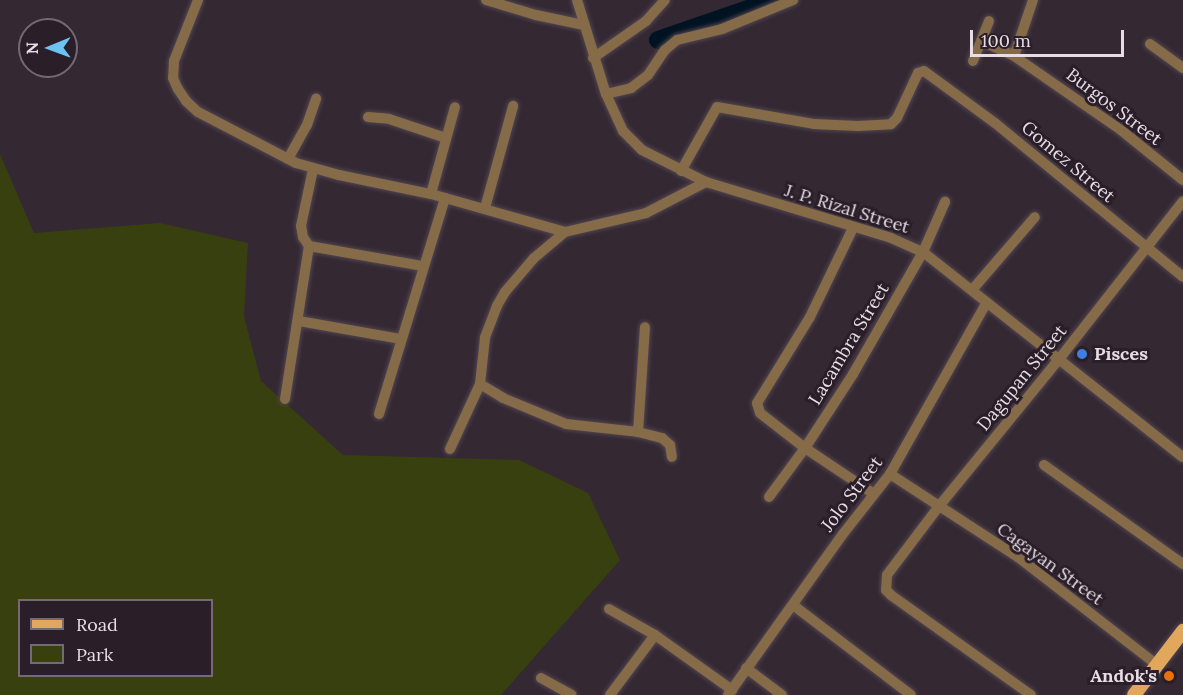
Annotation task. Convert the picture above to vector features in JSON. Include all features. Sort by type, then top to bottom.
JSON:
[{"type":"main road","points":[[1134,695],[1183,631]]},
{"type":"street","points":[[198,0],[174,61],[173,78],[178,89],[198,112],[288,159],[313,169],[431,194],[565,232],[601,226],[646,213],[706,182]]},
{"type":"street","points":[[486,0],[536,15],[583,25]]},
{"type":"street","name":"J. P. Rizal Street","points":[[577,0],[593,58],[606,94],[623,131],[632,142],[681,171],[706,182],[891,238],[923,252],[1183,457]]},
{"type":"street","points":[[593,58],[646,21],[665,0]]},
{"type":"street","points":[[606,94],[631,88],[648,75],[665,50],[677,40],[722,29],[793,0]]},
{"type":"street","points":[[1014,56],[1033,0]]},
{"type":"street","points":[[973,61],[989,21]]},
{"type":"street","name":"Burgos Street","points":[[981,41],[1014,56],[1121,130],[1183,180]]},
{"type":"street","points":[[1150,44],[1183,68]]},
{"type":"street","name":"Gomez Street","points":[[681,171],[717,107],[814,124],[858,126],[891,124],[897,118],[918,73],[924,71],[995,123],[1183,277]]},
{"type":"street","points":[[288,159],[307,125],[316,99]]},
{"type":"street","points":[[485,208],[513,106]]},
{"type":"street","points":[[431,194],[455,107]]},
{"type":"street","points":[[368,117],[389,119],[446,138]]},
{"type":"street","points":[[285,399],[309,246],[303,237],[301,226],[313,169]]},
{"type":"street","points":[[379,414],[445,198]]},
{"type":"street","name":"Dagupan Street","points":[[1031,695],[891,595],[885,584],[887,576],[940,505],[1060,358],[1183,201]]},
{"type":"street","name":"Lacambra Street","points":[[769,497],[805,448],[853,374],[923,252],[945,202]]},
{"type":"street","points":[[972,290],[1035,217]]},
{"type":"street","points":[[853,228],[810,317],[757,403],[760,413],[805,448],[874,494]]},
{"type":"street","points":[[450,449],[480,384],[485,338],[497,306],[505,291],[534,258],[565,232]]},
{"type":"street","points":[[309,246],[423,266]]},
{"type":"street","name":"Jolo Street","points":[[730,692],[890,474],[987,302]]},
{"type":"street","points":[[299,321],[401,339]]},
{"type":"street","points":[[638,432],[645,327]]},
{"type":"street","points":[[480,384],[503,398],[566,424],[638,432],[662,438],[670,445],[672,458]]},
{"type":"street","points":[[1044,465],[1183,564]]},
{"type":"street","name":"Cagayan Street","points":[[890,474],[1018,557],[1157,665]]},
{"type":"street","points":[[793,605],[911,695]]},
{"type":"street","points":[[609,609],[655,634],[730,692]]},
{"type":"street","points":[[610,695],[655,634]]},
{"type":"street","points":[[746,668],[782,695]]},
{"type":"street","points":[[541,678],[572,695]]},
{"type":"green space","points":[[0,154],[34,233],[160,223],[248,243],[244,316],[261,381],[343,455],[519,460],[588,493],[620,560],[501,695],[0,695]]},
{"type":"waterway","points":[[658,40],[774,0]]},
{"type":"place","name":"Pisces","points":[[1082,354]]},
{"type":"place","name":"Andok's","points":[[1169,676]]}]
